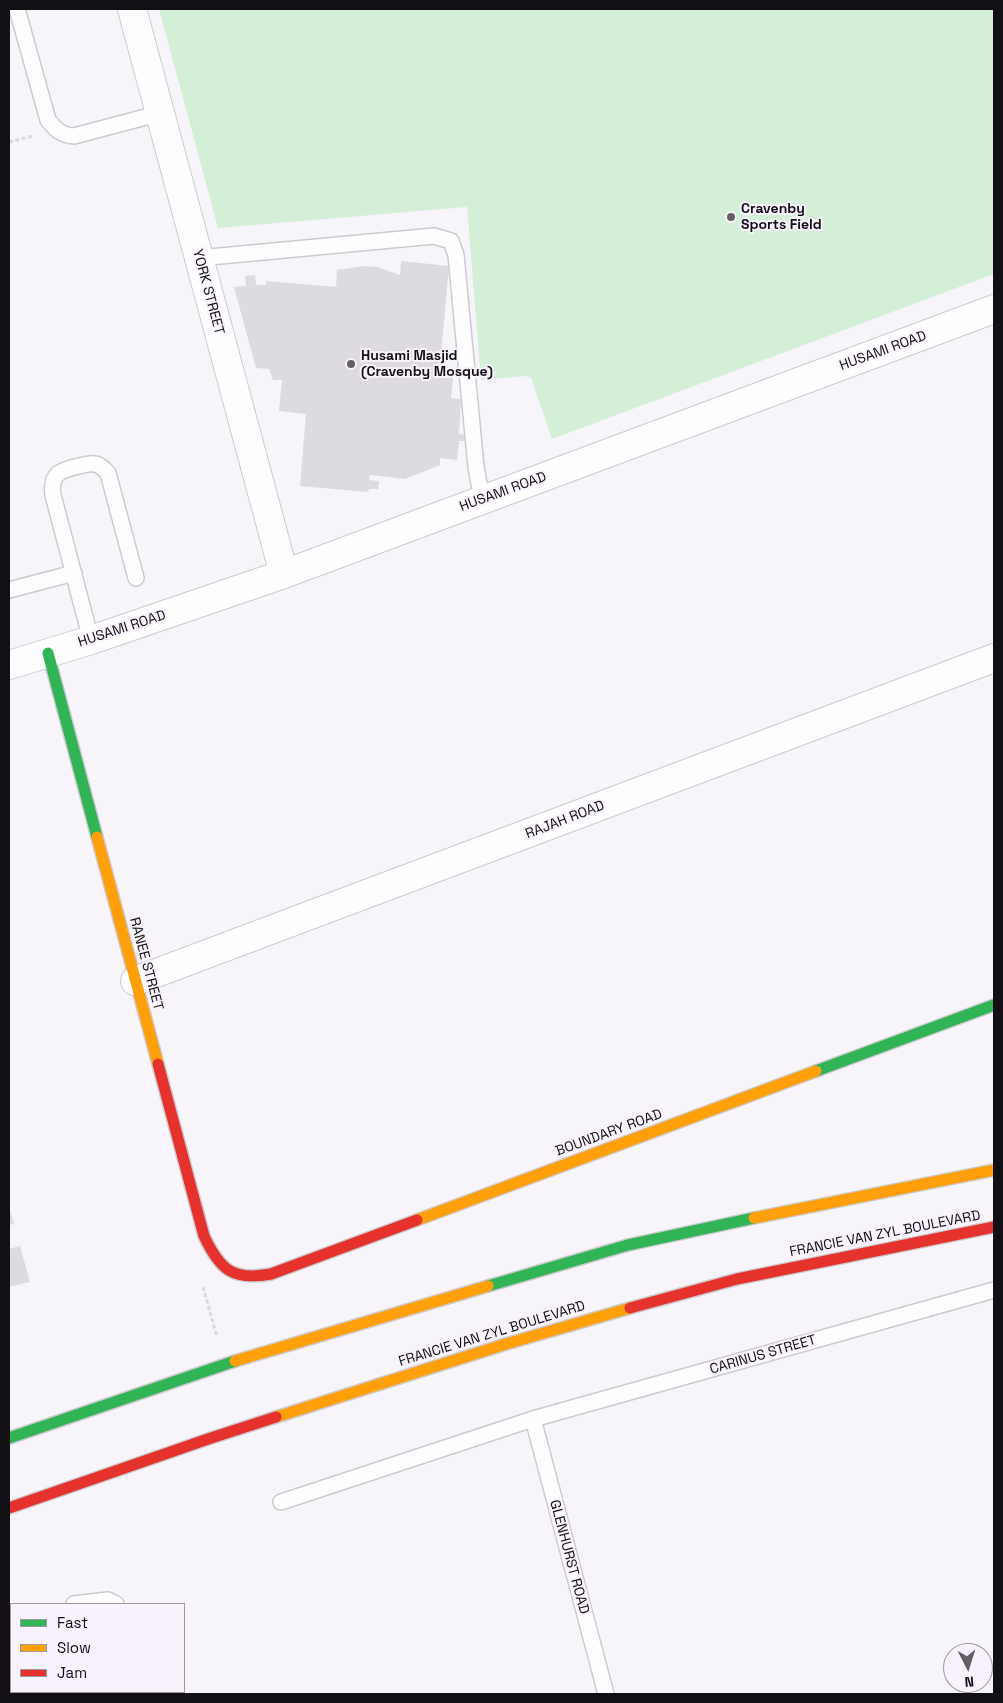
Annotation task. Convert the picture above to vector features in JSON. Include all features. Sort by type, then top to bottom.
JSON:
[{"type":"main road","name":"RANEE STREET","points":[[48,653],[204,1236],[223,1268],[232,1273]]},
{"type":"main road","name":"BOUNDARY ROAD","points":[[232,1273],[260,1277],[271,1274],[994,1005]]},
{"type":"main road","points":[[9,1438],[200,1372],[362,1322],[628,1245],[994,1170]]},
{"type":"main road","name":"FRANCIE VAN ZYL BOULEVARD","points":[[9,1508],[263,1421],[506,1344],[660,1300],[737,1279],[994,1227]]},
{"type":"street","name":"YORK STREET","points":[[132,9],[284,574]]},
{"type":"street","name":"HUSAMI ROAD","points":[[9,665],[91,640],[284,574],[994,309]]},
{"type":"street","name":"RAJAH ROAD","points":[[135,981],[994,658]]},
{"type":"lane","points":[[17,9],[48,120],[55,130],[74,136],[161,113]]},
{"type":"lane","points":[[199,258],[434,236],[450,241],[456,254],[476,467],[482,500]]},
{"type":"lane","points":[[91,640],[53,495],[52,482],[59,473],[87,464],[95,464],[103,467],[108,473],[136,578]]},
{"type":"lane","points":[[9,590],[74,573]]},
{"type":"lane","name":"CARINUS STREET","points":[[281,1502],[533,1419],[994,1290]]},
{"type":"lane","name":"GLENHURST ROAD","points":[[533,1419],[606,1694]]},
{"type":"lane","points":[[78,1603],[92,1600],[108,1600],[114,1603]]},
{"type":"path","points":[[202,1285],[217,1337]]},
{"type":"green space","name":"Cravenby Sports Field","points":[[159,9],[994,9],[994,274],[552,439],[531,378],[526,376],[481,380],[467,207],[218,228]]},
{"type":"building","points":[[401,261],[449,266],[439,377],[453,378],[451,398],[461,399],[459,434],[465,435],[464,441],[459,441],[457,460],[440,458],[440,465],[405,479],[370,475],[369,480],[379,481],[378,489],[369,489],[368,492],[300,486],[306,414],[279,411],[282,380],[273,380],[269,369],[256,368],[234,287],[246,286],[245,276],[255,275],[256,285],[266,285],[266,281],[336,287],[337,270],[365,266],[377,267],[400,275]]},
{"type":"building","points":[[9,1208],[14,1224],[9,1225]]},
{"type":"building","points":[[20,1246],[30,1282],[9,1287],[9,1249]]},
{"type":"building","points":[[96,1693],[132,1693],[132,1694]]},
{"type":"traffic: fast","points":[[48,653],[97,837]]},
{"type":"traffic: fast","points":[[816,1071],[994,1005]]},
{"type":"traffic: fast","points":[[488,1286],[628,1245],[754,1218]]},
{"type":"traffic: fast","points":[[9,1438],[235,1361]]},
{"type":"traffic: slow","points":[[97,837],[158,1064]]},
{"type":"traffic: slow","points":[[417,1220],[816,1071]]},
{"type":"traffic: slow","points":[[754,1218],[994,1170]]},
{"type":"traffic: slow","points":[[235,1361],[488,1286]]},
{"type":"traffic: slow","points":[[276,1417],[506,1344],[630,1308]]},
{"type":"traffic: jam","points":[[158,1064],[204,1236],[216,1257],[229,1270],[247,1276],[271,1274],[417,1220]]},
{"type":"traffic: jam","points":[[630,1308],[737,1279],[994,1227]]},
{"type":"traffic: jam","points":[[9,1508],[276,1417]]},
{"type":"place","name":"Cravenby Sports Field","points":[[731,217]]},
{"type":"place","name":"Husami Masjid (Cravenby Mosque)","points":[[351,364]]}]
